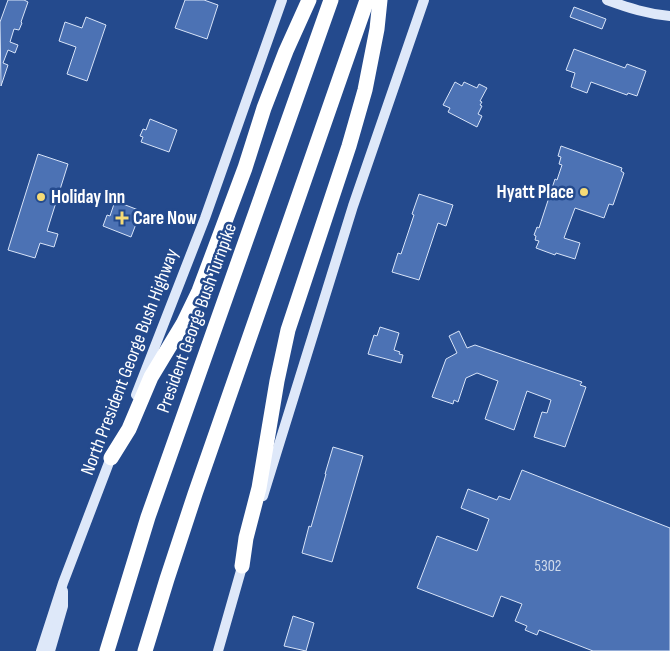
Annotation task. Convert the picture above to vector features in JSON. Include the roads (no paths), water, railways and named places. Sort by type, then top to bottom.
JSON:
[{"type":"highway","points":[[111,458],[129,428],[151,377],[183,324],[199,291],[245,168],[264,108],[308,0]]},
{"type":"highway","name":"President George Bush Turnpike","points":[[108,651],[148,517],[331,0]]},
{"type":"highway","points":[[145,651],[195,494],[367,0]]},
{"type":"highway","points":[[242,566],[246,538],[259,488],[288,330],[349,146],[365,90],[377,29],[380,0]]},
{"type":"main road","name":"North President George Bush Highway","points":[[41,651],[63,583],[205,218],[282,0]]},
{"type":"main road","points":[[218,651],[242,566],[353,206],[424,0]]},
{"type":"main road","points":[[607,0],[654,15],[670,16]]},
{"type":"main road","points":[[50,651],[63,606],[63,583]]},
{"type":"place","name":"Hyatt Place","points":[[584,192]]},
{"type":"place","name":"Holiday Inn","points":[[41,197]]},
{"type":"place","name":"Care Now","points":[[122,218]]}]
